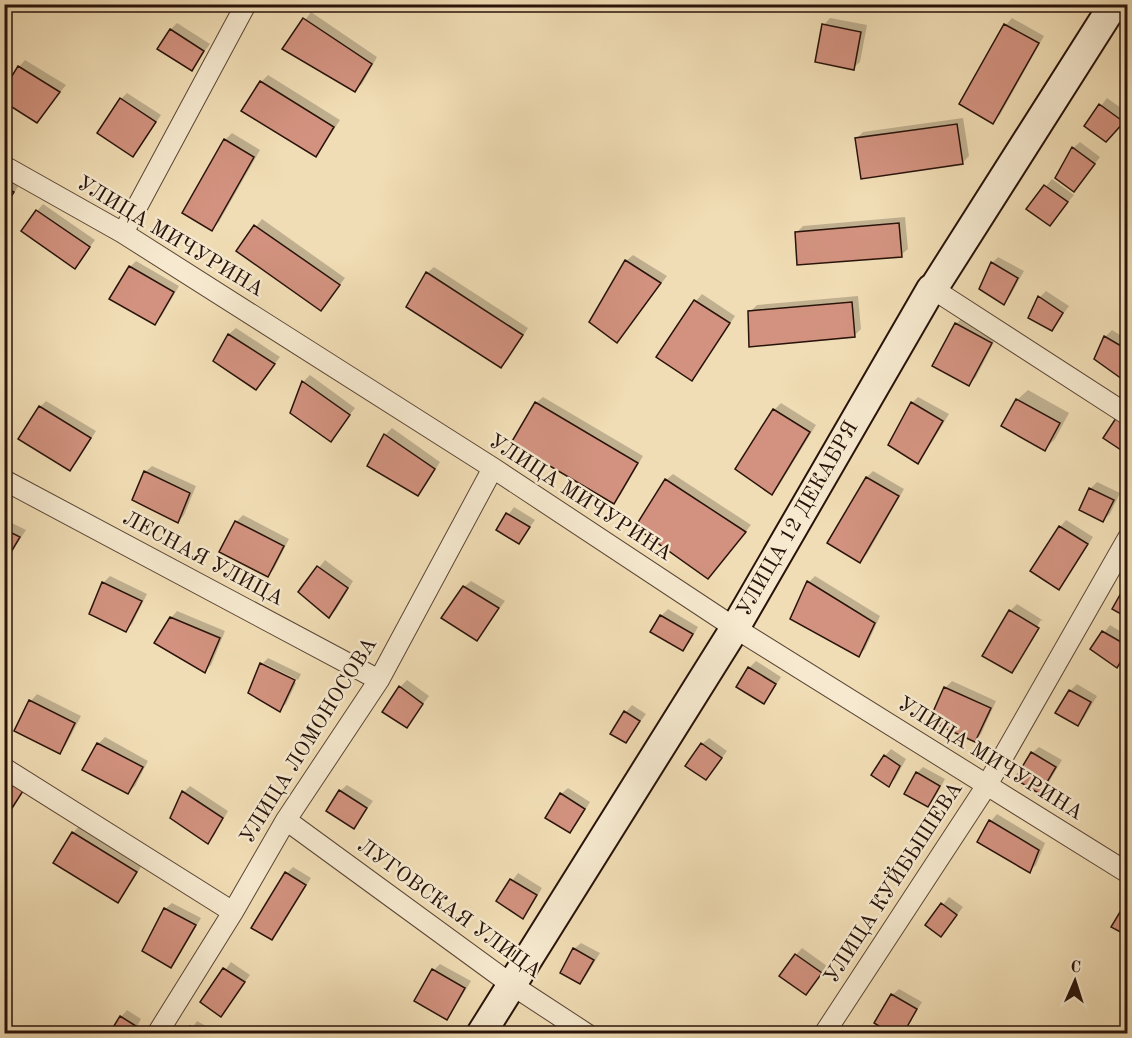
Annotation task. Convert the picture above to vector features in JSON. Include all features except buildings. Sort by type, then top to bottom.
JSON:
[{"type":"street","points":[[123,233],[246,4]]},
{"type":"street","name":"УЛИЦА 12 ДЕКАБРЯ","points":[[481,1034],[735,628],[931,289],[1114,4]]},
{"type":"street","name":"УЛИЦА МИЧУРИНА","points":[[4,166],[123,233],[493,468],[735,628],[1128,873]]},
{"type":"street","points":[[933,288],[1128,415]]},
{"type":"street","name":"УЛИЦА ЛОМОНОСОВА","points":[[157,1034],[233,912],[286,820],[379,680],[493,468]]},
{"type":"street","name":"ЛЕСНАЯ УЛИЦА","points":[[4,480],[379,680]]},
{"type":"street","name":"УЛИЦА КУЙБЫШЕВА","points":[[824,1034],[987,785],[1128,538]]},
{"type":"street","points":[[4,768],[233,912]]},
{"type":"street","name":"ЛУГОВСКАЯ УЛИЦА","points":[[286,820],[512,985],[587,1034]]}]
